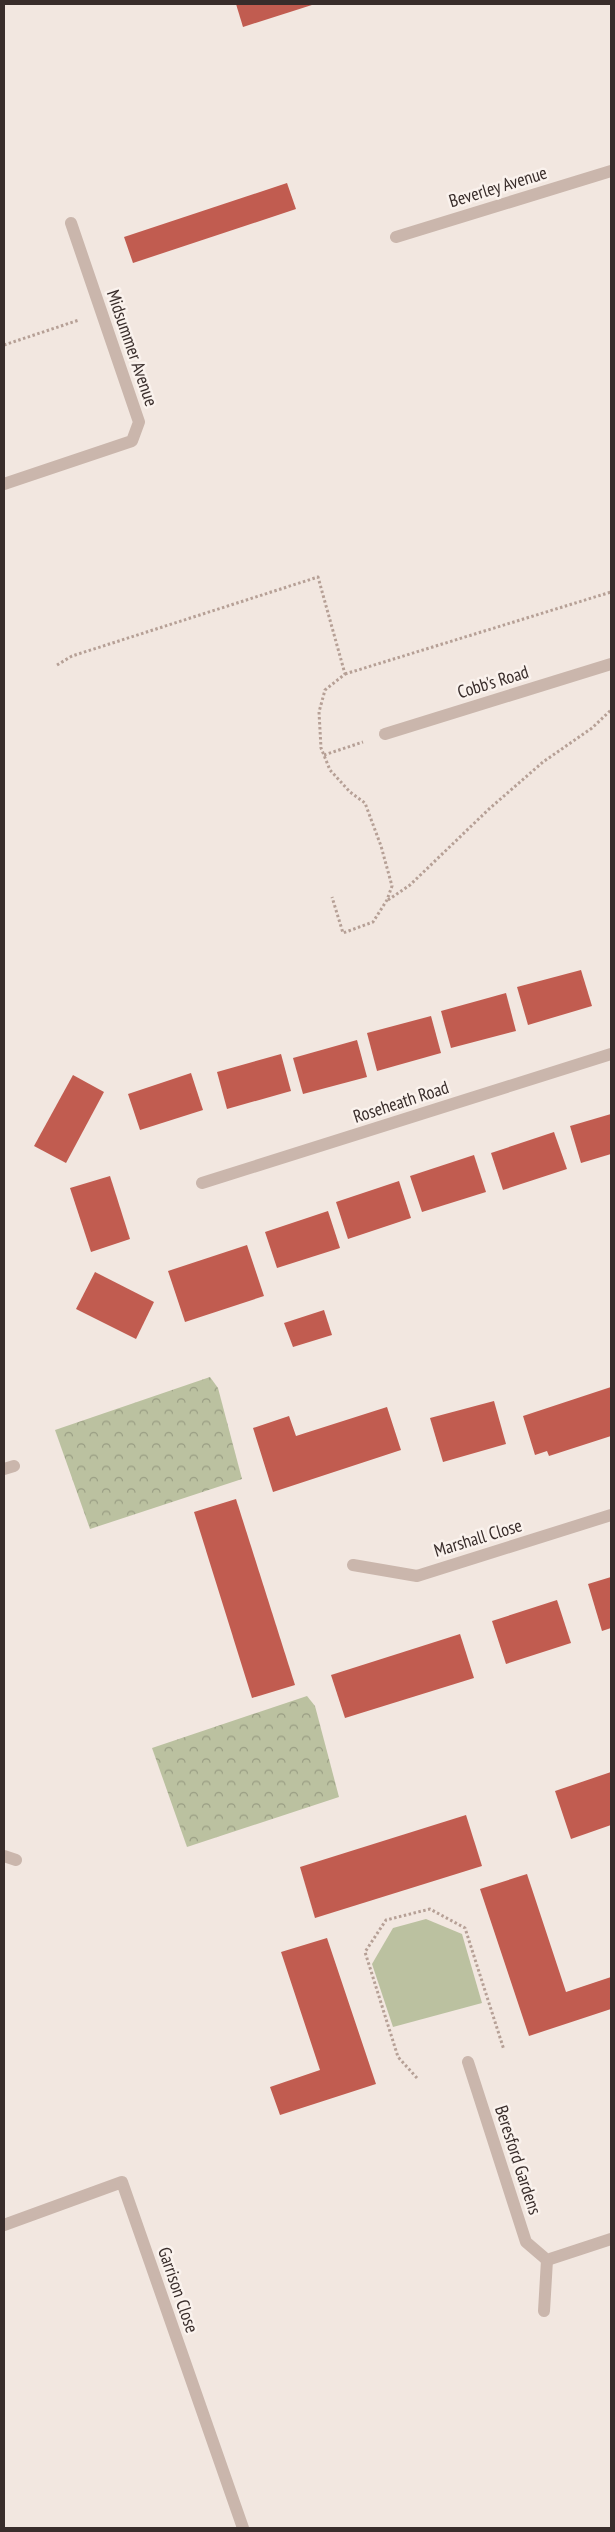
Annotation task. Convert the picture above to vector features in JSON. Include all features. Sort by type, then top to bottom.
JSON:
[{"type":"street","name":"Beverley Avenue","points":[[396,237],[611,170]]},
{"type":"street","name":"Midsummer Avenue","points":[[4,484],[132,441],[139,422],[100,312],[72,223]]},
{"type":"street","name":"Cobb's Road","points":[[385,734],[611,664]]},
{"type":"street","name":"Roseheath Road","points":[[202,1183],[611,1054]]},
{"type":"street","name":"Marshall Close","points":[[353,1565],[417,1576],[611,1515]]},
{"type":"street","name":"Beresford Gardens","points":[[468,2062],[526,2242],[547,2260]]},
{"type":"street","name":"Garrison Close","points":[[4,2225],[122,2182],[243,2528]]},
{"type":"street","points":[[544,2311],[547,2260],[611,2239]]},
{"type":"path","points":[[4,345],[100,312]]},
{"type":"path","points":[[57,665],[72,656],[318,577],[345,674]]},
{"type":"path","points":[[332,897],[343,933],[373,922],[388,900],[392,886],[381,846],[365,803],[350,792],[330,770],[321,748],[319,712],[325,690],[345,674],[611,592]]},
{"type":"path","points":[[388,900],[410,885],[489,809],[536,768],[592,728],[611,710]]},
{"type":"path","points":[[324,755],[385,734]]},
{"type":"path","points":[[417,2078],[398,2057],[365,1952],[386,1920],[430,1909],[465,1928],[504,2050]]},
{"type":"green space","points":[[210,1377],[218,1388],[242,1479],[90,1529],[55,1430]]},
{"type":"green space","points":[[307,1696],[315,1706],[339,1797],[187,1847],[152,1748]]},
{"type":"green space","points":[[426,1919],[462,1934],[482,2003],[393,2027],[372,1964],[393,1928]]},
{"type":"building","points":[[236,4],[315,4],[243,27]]},
{"type":"building","points":[[287,183],[296,209],[133,263],[124,237]]},
{"type":"building","points":[[581,970],[592,1006],[528,1025],[517,987]]},
{"type":"building","points":[[506,993],[516,1031],[451,1048],[441,1011]]},
{"type":"building","points":[[431,1016],[441,1053],[377,1071],[367,1033]]},
{"type":"building","points":[[357,1040],[367,1077],[303,1094],[293,1058]]},
{"type":"building","points":[[281,1054],[291,1091],[227,1109],[217,1072]]},
{"type":"building","points":[[191,1073],[203,1110],[140,1130],[128,1094]]},
{"type":"building","points":[[73,1075],[104,1092],[66,1163],[34,1146]]},
{"type":"building","points":[[611,1114],[611,1154],[581,1163],[570,1126]]},
{"type":"building","points":[[554,1132],[567,1169],[503,1190],[491,1153]]},
{"type":"building","points":[[474,1155],[486,1192],[422,1212],[410,1176]]},
{"type":"building","points":[[110,1176],[130,1239],[91,1252],[70,1188]]},
{"type":"building","points":[[399,1181],[411,1218],[348,1239],[336,1202]]},
{"type":"building","points":[[328,1211],[340,1248],[277,1268],[265,1232]]},
{"type":"building","points":[[247,1245],[264,1296],[185,1322],[168,1271]]},
{"type":"building","points":[[95,1272],[154,1302],[136,1339],[76,1309]]},
{"type":"building","points":[[324,1310],[332,1335],[293,1347],[284,1323]]},
{"type":"building","points":[[611,1387],[611,1436],[549,1456],[547,1451],[535,1455],[523,1416]]},
{"type":"building","points":[[494,1401],[506,1444],[443,1462],[430,1418]]},
{"type":"building","points":[[387,1407],[401,1450],[273,1492],[253,1428],[289,1416],[296,1436]]},
{"type":"building","points":[[236,1499],[295,1685],[252,1698],[194,1512]]},
{"type":"building","points":[[611,1577],[611,1628],[602,1631],[588,1584]]},
{"type":"building","points":[[557,1600],[571,1643],[506,1664],[492,1621]]},
{"type":"building","points":[[460,1634],[474,1678],[345,1718],[331,1675]]},
{"type":"building","points":[[611,1772],[611,1825],[571,1839],[555,1791]]},
{"type":"building","points":[[466,1815],[482,1866],[315,1918],[300,1867]]},
{"type":"building","points":[[527,1874],[566,1992],[611,1977],[611,2009],[529,2036],[480,1889]]},
{"type":"building","points":[[327,1938],[376,2084],[280,2115],[270,2087],[320,2070],[281,1952]]}]
